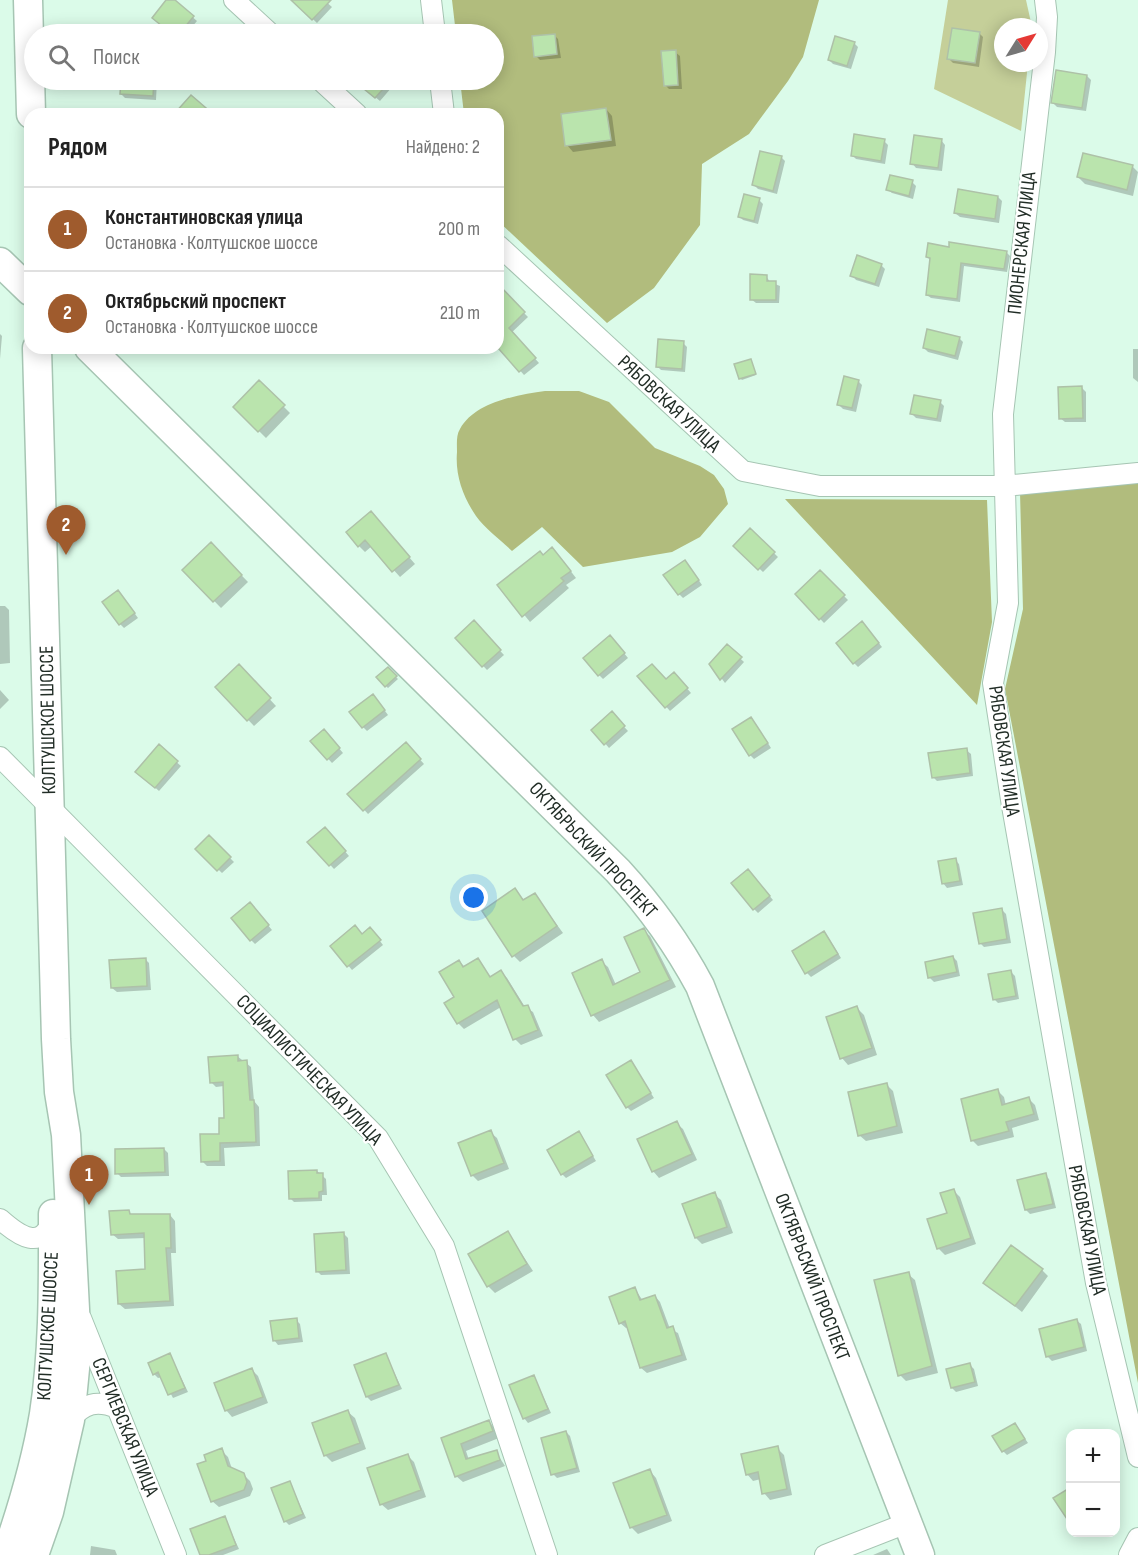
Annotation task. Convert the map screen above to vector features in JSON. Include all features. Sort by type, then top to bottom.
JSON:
[{"type":"main road","points":[[28,0],[29,24]]},
{"type":"main road","points":[[30,90],[31,108]]},
{"type":"main road","points":[[0,262],[24,285]]},
{"type":"main road","name":"КОЛТУШСКОЕ ШОССЕ","points":[[6,1555],[57,1417],[77,1348],[66,1135],[59,1092],[37,354]]},
{"type":"main road","name":"ОКТЯБРЬСКИЙ ПРОСПЕКТ","points":[[95,354],[618,870],[651,907],[679,947],[700,986],[920,1555]]},
{"type":"main road","name":"КОЛТУШСКОЕ ШОССЕ","points":[[34,1555],[49,1512],[57,1417],[50,1346],[53,1133],[59,1092]]},
{"type":"street","points":[[234,0],[260,24]]},
{"type":"street","points":[[431,0],[434,24]]},
{"type":"street","name":"ПИОНЕРСКАЯ УЛИЦА","points":[[1004,486],[1003,414],[1045,52],[1047,17],[1045,0]]},
{"type":"street","points":[[331,90],[350,108]]},
{"type":"street","points":[[441,90],[443,108]]},
{"type":"street","name":"РЯБОВСКАЯ УЛИЦА","points":[[504,251],[743,471],[820,486],[1004,486],[1008,603],[993,683],[1014,818],[1096,1283],[1138,1457]]},
{"type":"street","points":[[1004,486],[1138,473]]},
{"type":"street","name":"СОЦИАЛИСТИЧЕСКАЯ УЛИЦА","points":[[0,757],[378,1138],[444,1246],[547,1555]]},
{"type":"street","points":[[0,1219],[20,1236],[31,1239],[42,1236],[50,1228],[53,1218]]},
{"type":"street","name":"СЕРГИЕВСКАЯ УЛИЦА","points":[[74,1299],[176,1555]]},
{"type":"street","points":[[57,1417],[91,1403],[104,1403],[117,1408]]},
{"type":"street","points":[[825,1555],[907,1523]]},
{"type":"street","points":[[1129,1555],[1138,1538]]},
{"type":"green space","points":[[452,0],[819,0],[803,57],[788,81],[749,134],[702,164],[700,225],[654,288],[607,323],[504,227],[504,108],[463,108],[461,90],[504,90],[504,24],[455,24]]},
{"type":"green space","points":[[948,0],[1026,0],[1030,18],[994,18],[994,72],[1027,72],[1021,131],[934,89]]},
{"type":"green space","points":[[545,391],[579,391],[609,402],[655,448],[700,466],[714,475],[724,489],[728,504],[700,537],[672,552],[583,567],[542,527],[512,551],[488,530],[467,501],[457,469],[458,434],[467,420],[486,406],[498,401]]},
{"type":"green space","points":[[1138,481],[1138,1383],[1005,689],[1023,609],[1020,492]]},
{"type":"green space","points":[[785,499],[987,500],[992,622],[977,705]]},
{"type":"building","points":[[166,0],[175,0],[194,16],[187,24],[160,24],[152,18]]},
{"type":"building","points":[[291,0],[331,0],[312,20]]},
{"type":"building","points":[[952,28],[980,32],[975,63],[947,59]]},
{"type":"building","points":[[555,34],[557,54],[534,57],[532,36]]},
{"type":"building","points":[[835,36],[855,42],[847,66],[828,60]]},
{"type":"building","points":[[676,50],[678,85],[664,86],[661,51]]},
{"type":"building","points":[[1056,70],[1087,75],[1082,108],[1051,103]]},
{"type":"building","points":[[120,90],[153,90],[153,96],[120,94]]},
{"type":"building","points":[[365,90],[382,90],[375,98]]},
{"type":"building","points":[[191,95],[206,108],[179,108]]},
{"type":"building","points":[[606,108],[611,140],[565,146],[561,114]]},
{"type":"building","points":[[854,134],[885,139],[881,161],[851,156]]},
{"type":"building","points":[[914,135],[942,139],[938,168],[910,164]]},
{"type":"building","points":[[760,151],[782,156],[773,191],[752,185]]},
{"type":"building","points":[[1083,153],[1133,165],[1127,190],[1077,177]]},
{"type":"building","points":[[890,175],[913,180],[909,196],[886,190]]},
{"type":"building","points":[[958,189],[998,196],[995,219],[954,213]]},
{"type":"building","points":[[744,194],[760,198],[754,221],[738,217]]},
{"type":"building","points":[[949,242],[1007,251],[1004,269],[961,263],[957,299],[926,295],[930,258],[926,257],[928,243],[949,247]]},
{"type":"building","points":[[857,255],[882,264],[875,284],[850,276]]},
{"type":"building","points":[[750,274],[767,275],[767,281],[776,281],[776,300],[750,300]]},
{"type":"building","points":[[504,290],[525,312],[509,328],[536,358],[519,372],[503,354]]},
{"type":"building","points":[[927,329],[960,337],[955,356],[923,348]]},
{"type":"building","points":[[658,339],[684,341],[682,369],[656,367]]},
{"type":"building","points":[[751,359],[756,374],[739,379],[734,364]]},
{"type":"building","points":[[844,376],[859,380],[852,408],[837,405]]},
{"type":"building","points":[[259,380],[285,405],[258,432],[233,407]]},
{"type":"building","points":[[1082,386],[1083,418],[1059,419],[1058,387]]},
{"type":"building","points":[[914,395],[941,400],[937,419],[910,414]]},
{"type":"building","points":[[371,511],[410,557],[392,572],[365,540],[358,547],[346,532]]},
{"type":"building","points":[[750,528],[775,552],[758,570],[733,546]]},
{"type":"building","points":[[211,542],[242,575],[213,602],[182,570]]},
{"type":"building","points":[[552,547],[571,571],[561,578],[564,581],[522,617],[497,585],[540,551],[543,555]]},
{"type":"building","points":[[685,560],[699,580],[678,595],[663,575]]},
{"type":"building","points":[[820,570],[845,595],[819,620],[795,594]]},
{"type":"building","points":[[118,590],[135,613],[119,625],[102,602]]},
{"type":"building","points":[[474,620],[501,650],[482,667],[455,638]]},
{"type":"building","points":[[862,621],[879,643],[853,664],[836,643]]},
{"type":"building","points":[[610,635],[625,653],[598,676],[583,658]]},
{"type":"building","points":[[727,644],[742,657],[720,680],[709,664]]},
{"type":"building","points":[[239,664],[271,698],[247,721],[215,687]]},
{"type":"building","points":[[652,664],[666,679],[674,672],[688,688],[665,708],[637,676]]},
{"type":"building","points":[[388,667],[397,676],[385,687],[376,677]]},
{"type":"building","points":[[373,694],[385,710],[362,728],[349,712]]},
{"type":"building","points":[[612,711],[625,726],[604,745],[591,730]]},
{"type":"building","points":[[751,717],[768,743],[749,756],[732,729]]},
{"type":"building","points":[[324,729],[340,748],[327,760],[310,741]]},
{"type":"building","points":[[406,742],[421,759],[363,811],[347,794]]},
{"type":"building","points":[[159,744],[178,761],[155,788],[135,772]]},
{"type":"building","points":[[967,748],[970,773],[932,778],[928,753]]},
{"type":"building","points":[[325,827],[346,851],[329,866],[307,842]]},
{"type":"building","points":[[209,835],[231,857],[217,871],[195,849]]},
{"type":"building","points":[[956,858],[960,881],[942,884],[938,861]]},
{"type":"building","points":[[748,869],[770,896],[753,910],[731,883]]},
{"type":"building","points":[[515,888],[523,900],[535,893],[557,926],[512,957],[482,911]]},
{"type":"building","points":[[250,902],[269,925],[250,941],[231,918]]},
{"type":"building","points":[[1002,908],[1007,939],[979,944],[973,913]]},
{"type":"building","points":[[355,925],[362,934],[370,927],[381,940],[347,967],[330,946]]},
{"type":"building","points":[[644,928],[670,980],[591,1016],[572,973],[602,959],[613,985],[640,972],[624,937]]},
{"type":"building","points":[[824,931],[838,954],[805,974],[792,951]]},
{"type":"building","points":[[953,956],[957,972],[928,978],[925,962]]},
{"type":"building","points":[[146,958],[147,986],[111,988],[109,960]]},
{"type":"building","points":[[478,958],[490,977],[501,970],[523,1006],[528,1005],[538,1030],[513,1040],[497,1000],[457,1024],[444,1003],[454,997],[439,972],[459,960],[463,967]]},
{"type":"building","points":[[1011,970],[1016,996],[993,1000],[988,974]]},
{"type":"building","points":[[857,1006],[872,1048],[840,1059],[826,1017]]},
{"type":"building","points":[[238,1055],[238,1061],[247,1060],[250,1100],[254,1100],[256,1142],[220,1143],[220,1161],[201,1162],[200,1134],[219,1134],[219,1118],[224,1118],[223,1082],[210,1083],[208,1057]]},
{"type":"building","points":[[631,1060],[651,1093],[626,1108],[606,1075]]},
{"type":"building","points":[[887,1083],[897,1126],[858,1136],[848,1092]]},
{"type":"building","points":[[998,1089],[1002,1105],[1029,1097],[1034,1114],[1006,1122],[1009,1131],[971,1141],[961,1099]]},
{"type":"building","points":[[677,1121],[692,1154],[652,1172],[637,1139]]},
{"type":"building","points":[[491,1130],[504,1163],[471,1176],[458,1143]]},
{"type":"building","points":[[579,1131],[593,1156],[561,1175],[547,1150]]},
{"type":"building","points":[[164,1148],[165,1172],[115,1174],[115,1149]]},
{"type":"building","points":[[317,1170],[317,1173],[323,1173],[323,1191],[319,1192],[319,1198],[289,1199],[288,1171]]},
{"type":"building","points":[[1046,1173],[1053,1204],[1025,1210],[1017,1180]]},
{"type":"building","points":[[954,1189],[971,1238],[937,1249],[927,1219],[947,1213],[940,1193]]},
{"type":"building","points":[[715,1192],[727,1227],[695,1238],[682,1204]]},
{"type":"building","points":[[129,1210],[130,1214],[170,1214],[171,1248],[166,1248],[170,1301],[118,1304],[116,1271],[145,1269],[144,1233],[111,1235],[109,1211]]},
{"type":"building","points":[[508,1231],[527,1264],[487,1287],[468,1254]]},
{"type":"building","points":[[344,1232],[346,1270],[316,1272],[314,1234]]},
{"type":"building","points":[[1011,1245],[1043,1269],[1015,1306],[983,1283]]},
{"type":"building","points":[[909,1272],[932,1366],[898,1376],[874,1280]]},
{"type":"building","points":[[635,1287],[640,1300],[655,1295],[667,1328],[673,1326],[682,1355],[640,1368],[625,1321],[619,1324],[609,1297]]},
{"type":"building","points":[[297,1318],[299,1338],[273,1341],[270,1321]]},
{"type":"building","points":[[1077,1319],[1084,1347],[1046,1357],[1039,1329]]},
{"type":"building","points":[[170,1353],[185,1388],[168,1395],[158,1372],[153,1375],[148,1363]]},
{"type":"building","points":[[386,1353],[399,1385],[366,1397],[354,1365]]},
{"type":"building","points":[[970,1363],[975,1382],[951,1388],[946,1369]]},
{"type":"building","points":[[252,1368],[263,1397],[225,1411],[214,1383]]},
{"type":"building","points":[[534,1375],[548,1409],[523,1419],[509,1385]]},
{"type":"building","points":[[348,1410],[360,1443],[324,1456],[312,1423]]},
{"type":"building","points":[[489,1420],[493,1431],[461,1444],[466,1459],[497,1450],[500,1460],[455,1477],[441,1438]]},
{"type":"building","points":[[1015,1423],[1025,1439],[1002,1452],[992,1436]]},
{"type":"building","points":[[566,1431],[577,1468],[551,1475],[541,1438]]},
{"type":"building","points":[[778,1446],[787,1489],[762,1494],[758,1472],[746,1475],[741,1454]]},
{"type":"building","points":[[222,1448],[228,1466],[244,1473],[247,1482],[244,1490],[211,1502],[197,1464],[206,1461],[204,1455]]},
{"type":"building","points":[[408,1454],[421,1490],[380,1505],[367,1468]]},
{"type":"building","points":[[650,1469],[667,1515],[630,1528],[613,1483]]},
{"type":"building","points":[[290,1481],[303,1514],[284,1522],[271,1488]]},
{"type":"building","points":[[1066,1490],[1066,1518],[1053,1498]]},
{"type":"building","points":[[225,1516],[236,1545],[209,1555],[200,1555],[190,1529]]},
{"type":"place","name":"Октябрьский проспект","points":[[66,555]]},
{"type":"place","name":"Константиновская улица","points":[[89,1205]]}]
